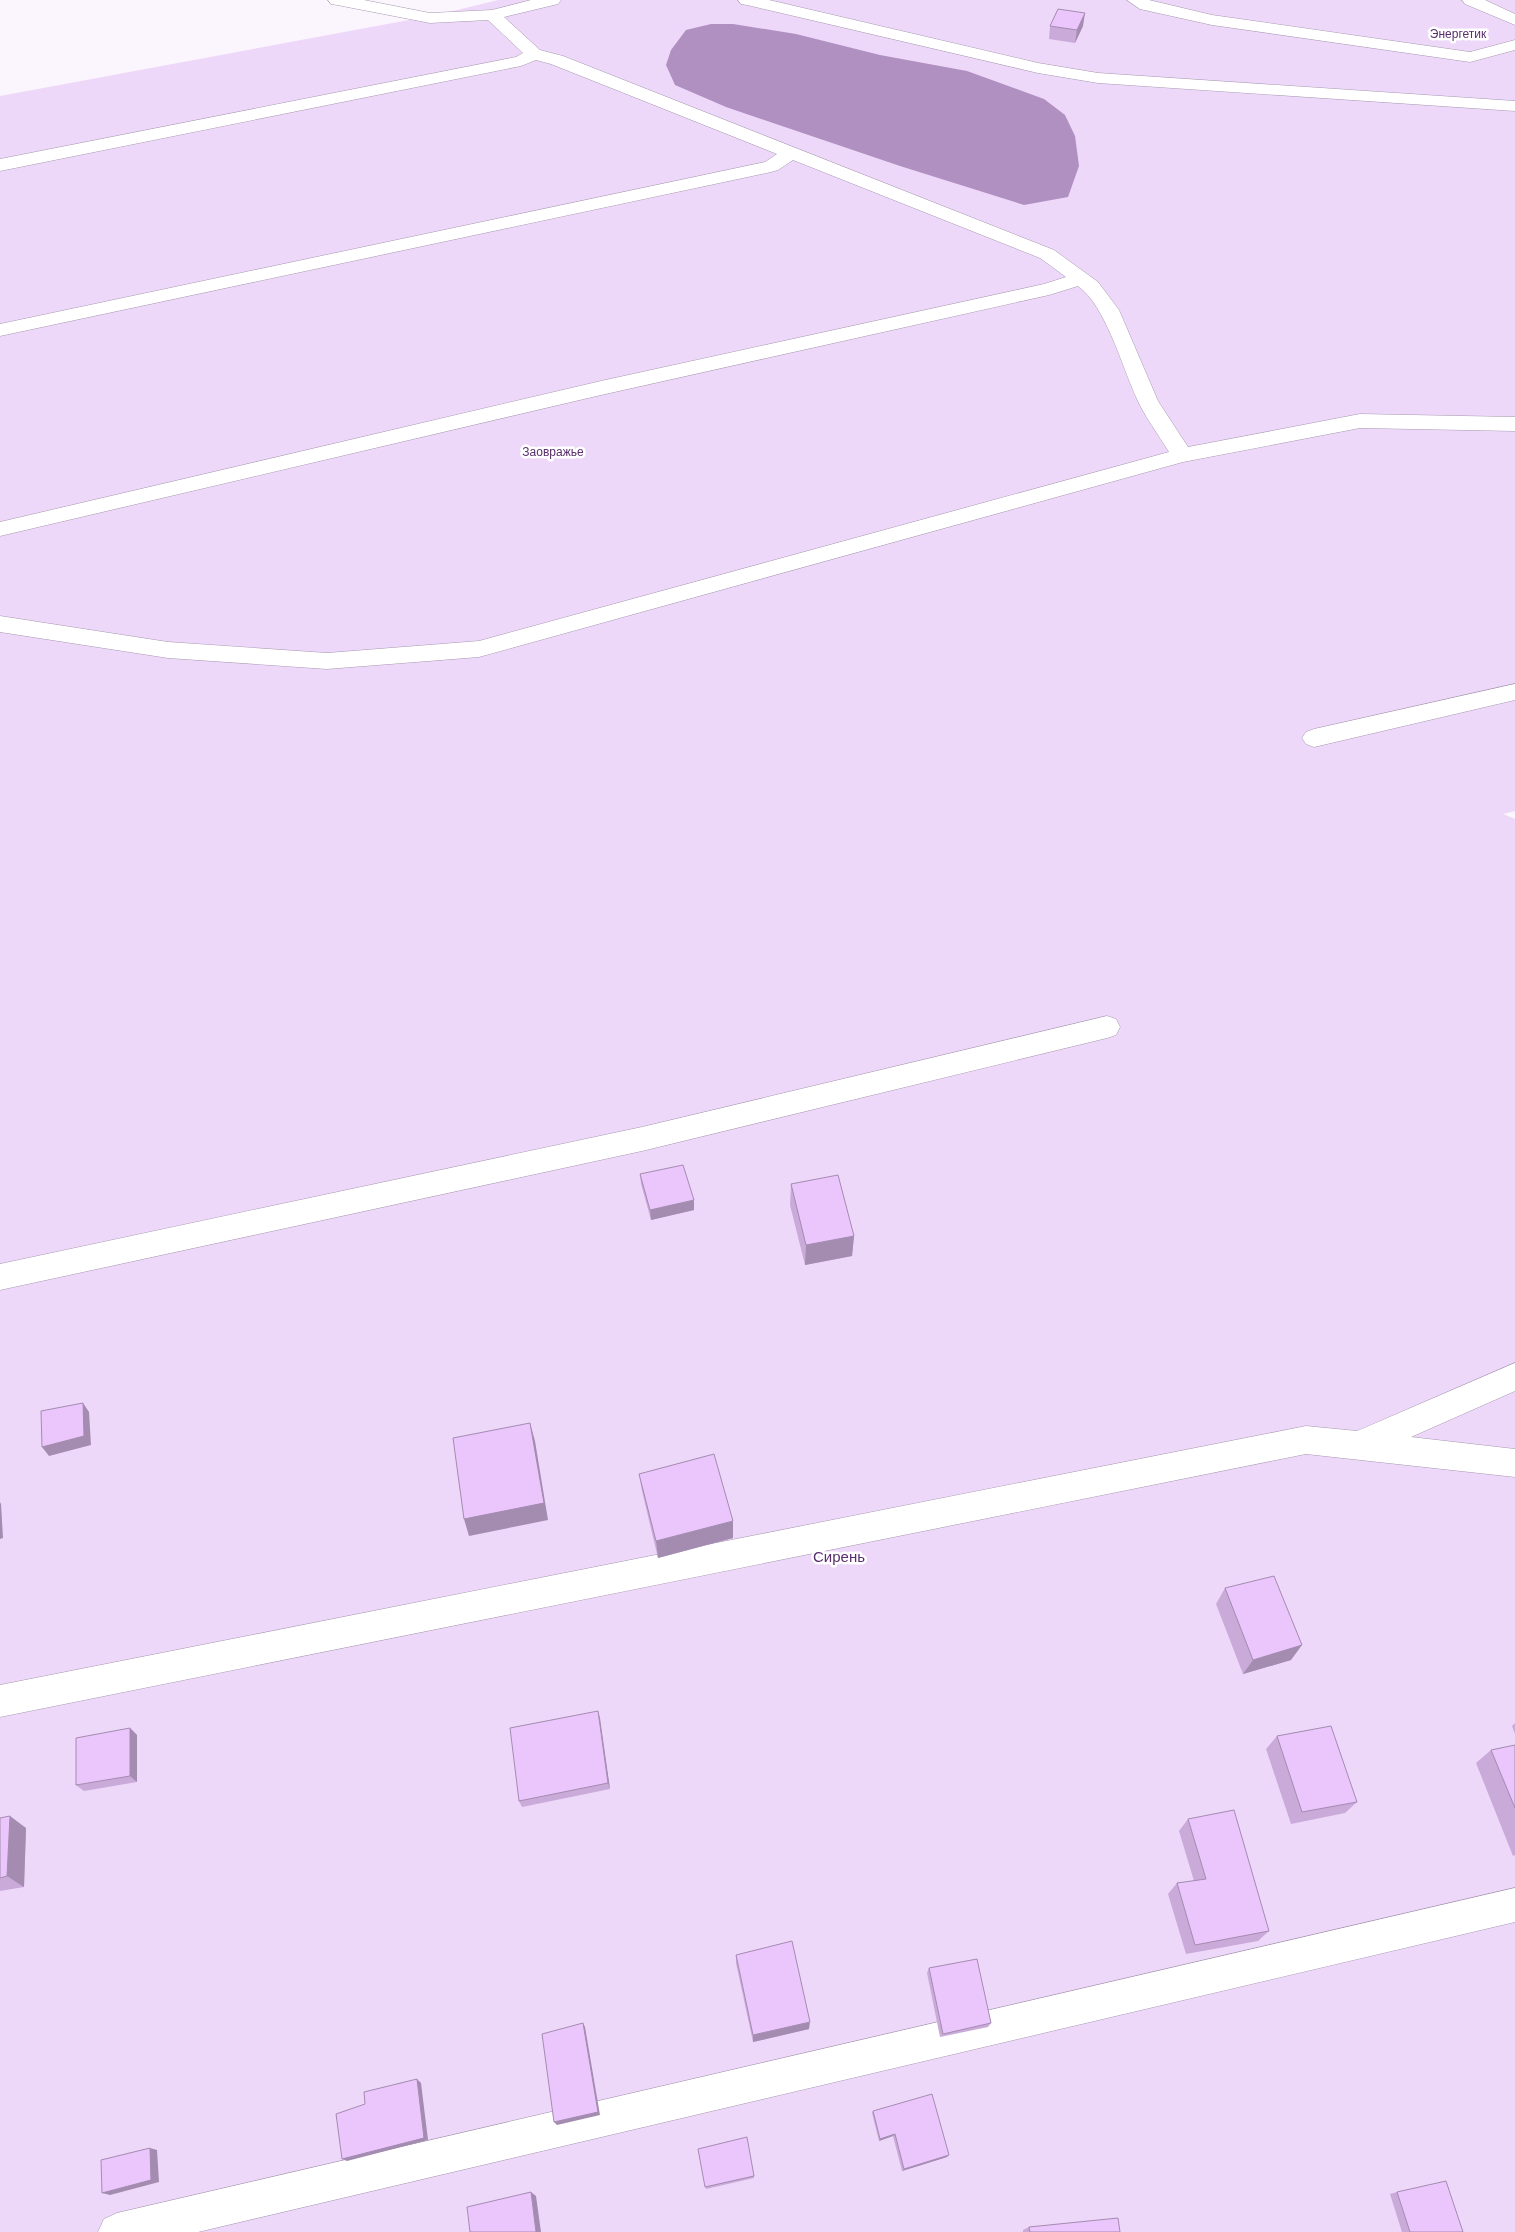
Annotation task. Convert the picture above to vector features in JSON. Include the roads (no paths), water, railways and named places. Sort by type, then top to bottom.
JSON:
[{"type":"lane","points":[[337,0],[430,18],[492,15],[552,0]]},
{"type":"lane","points":[[747,0],[1038,68],[1098,78],[1515,106]]},
{"type":"lane","points":[[1136,0],[1146,5],[1212,20],[1470,57],[1515,45]]},
{"type":"lane","points":[[1471,0],[1515,20]]},
{"type":"lane","points":[[492,15],[534,54],[557,60],[1047,254],[1092,286],[1110,310],[1148,400],[1182,455]]},
{"type":"lane","points":[[0,165],[521,61],[534,54]]},
{"type":"lane","points":[[0,330],[771,166],[791,153]]},
{"type":"lane","points":[[0,529],[601,388],[1049,289],[1081,279]]},
{"type":"lane","points":[[0,624],[168,650],[327,661],[479,649],[1182,455],[1360,421],[1515,424]]},
{"type":"lane","points":[[1314,738],[1515,692]]},
{"type":"lane","points":[[0,1277],[642,1139],[1108,1027]]},
{"type":"lane","points":[[1358,1445],[1515,1378]]},
{"type":"lane","points":[[0,1701],[1306,1440],[1515,1463]]},
{"type":"lane","points":[[117,2232],[1515,1905]]},
{"type":"park label","name":"Энергетик","points":[[1458,34]]},
{"type":"park label","name":"Заовражье","points":[[553,452]]},
{"type":"park label","name":"Сирень","points":[[839,1557]]}]
